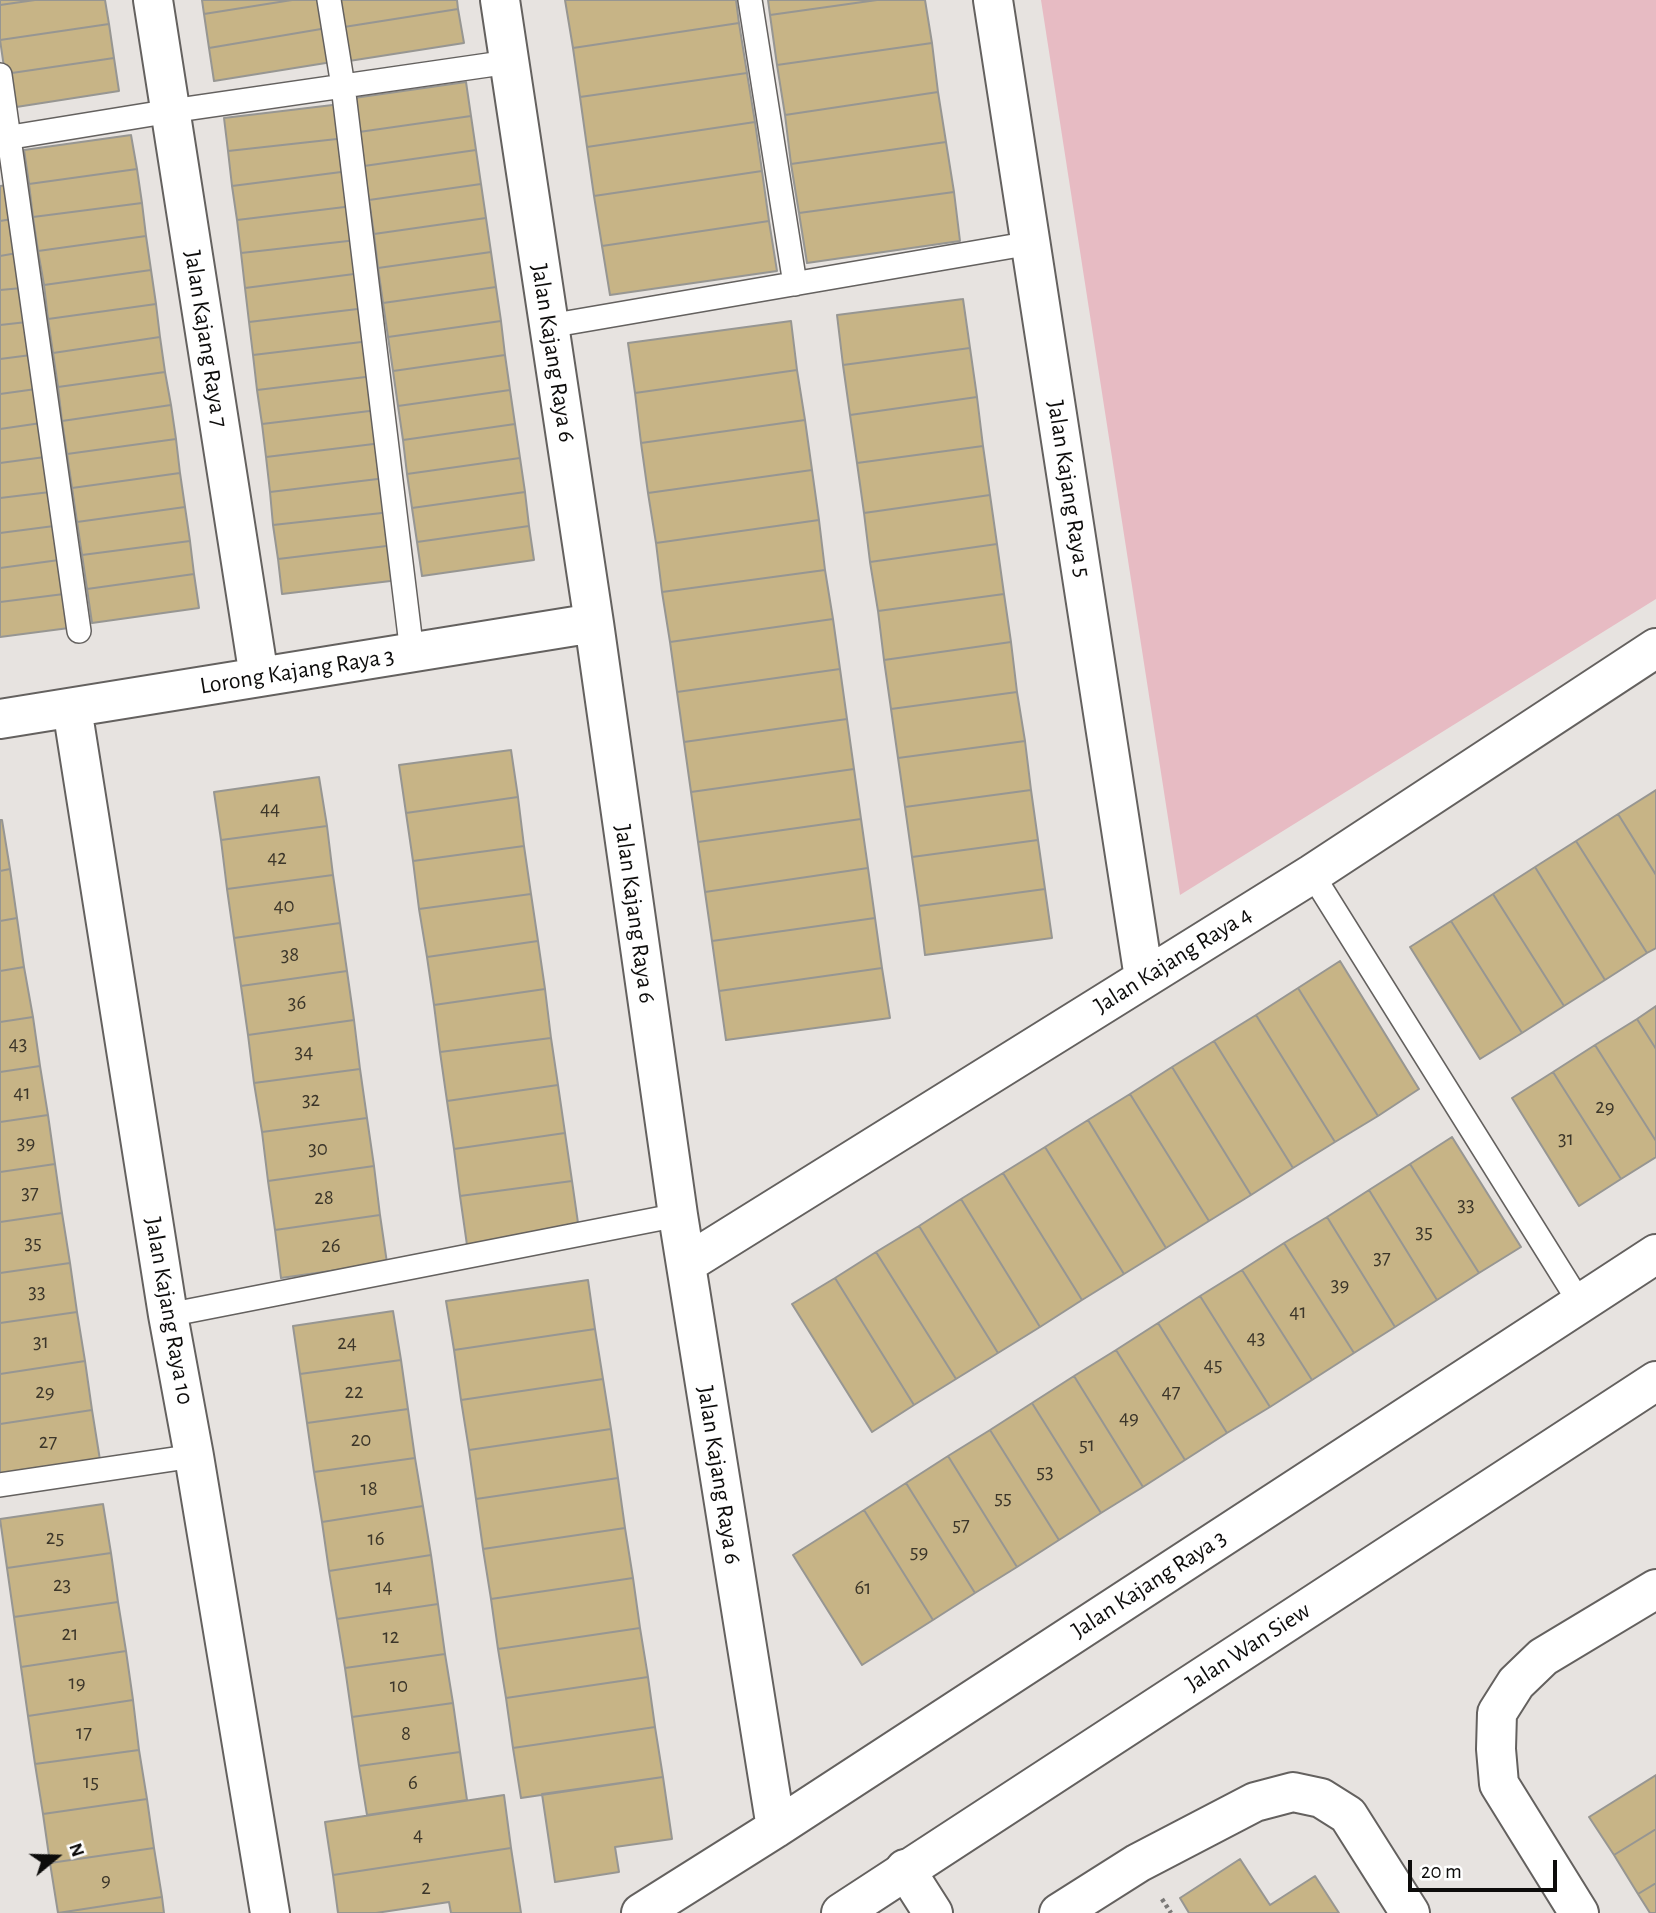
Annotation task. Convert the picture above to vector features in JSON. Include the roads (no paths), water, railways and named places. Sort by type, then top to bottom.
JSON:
[{"type":"street","name":"Jalan Kajang Raya 7","points":[[153,0],[259,677]]},
{"type":"street","name":"Jalan Kajang Raya 6","points":[[500,0],[594,623],[678,1214],[776,1828]]},
{"type":"street","name":"Jalan Kajang Raya 5","points":[[993,0],[1144,978]]},
{"type":"street","name":"Lorong Kajang Raya 3","points":[[0,719],[594,623]]},
{"type":"street","name":"Jalan Kajang Raya 4","points":[[686,1264],[1312,874],[1656,648]]},
{"type":"street","name":"Jalan Kajang Raya 10","points":[[72,708],[168,1315],[270,1913]]},
{"type":"street","name":"Jalan Kajang Raya 3","points":[[641,1913],[776,1828],[1656,1254]]},
{"type":"street","name":"Jalan Wan Siew","points":[[841,1913],[1656,1381]]},
{"type":"street","points":[[1579,1913],[1499,1784],[1497,1713],[1516,1684],[1543,1657],[1656,1588]]},
{"type":"street","points":[[1059,1913],[1138,1863],[1255,1802],[1293,1791],[1321,1798],[1348,1815],[1410,1913]]},
{"type":"street","points":[[905,1869],[933,1913]]},
{"type":"lane","points":[[329,0],[343,86],[412,653]]},
{"type":"lane","points":[[750,0],[794,284]]},
{"type":"lane","points":[[5,138],[509,62]]},
{"type":"lane","points":[[0,75],[5,138],[79,631]]},
{"type":"lane","points":[[549,326],[1031,243]]},
{"type":"lane","points":[[1312,874],[1580,1303]]},
{"type":"lane","points":[[168,1315],[678,1214]]},
{"type":"lane","points":[[0,1485],[194,1456]]}]
